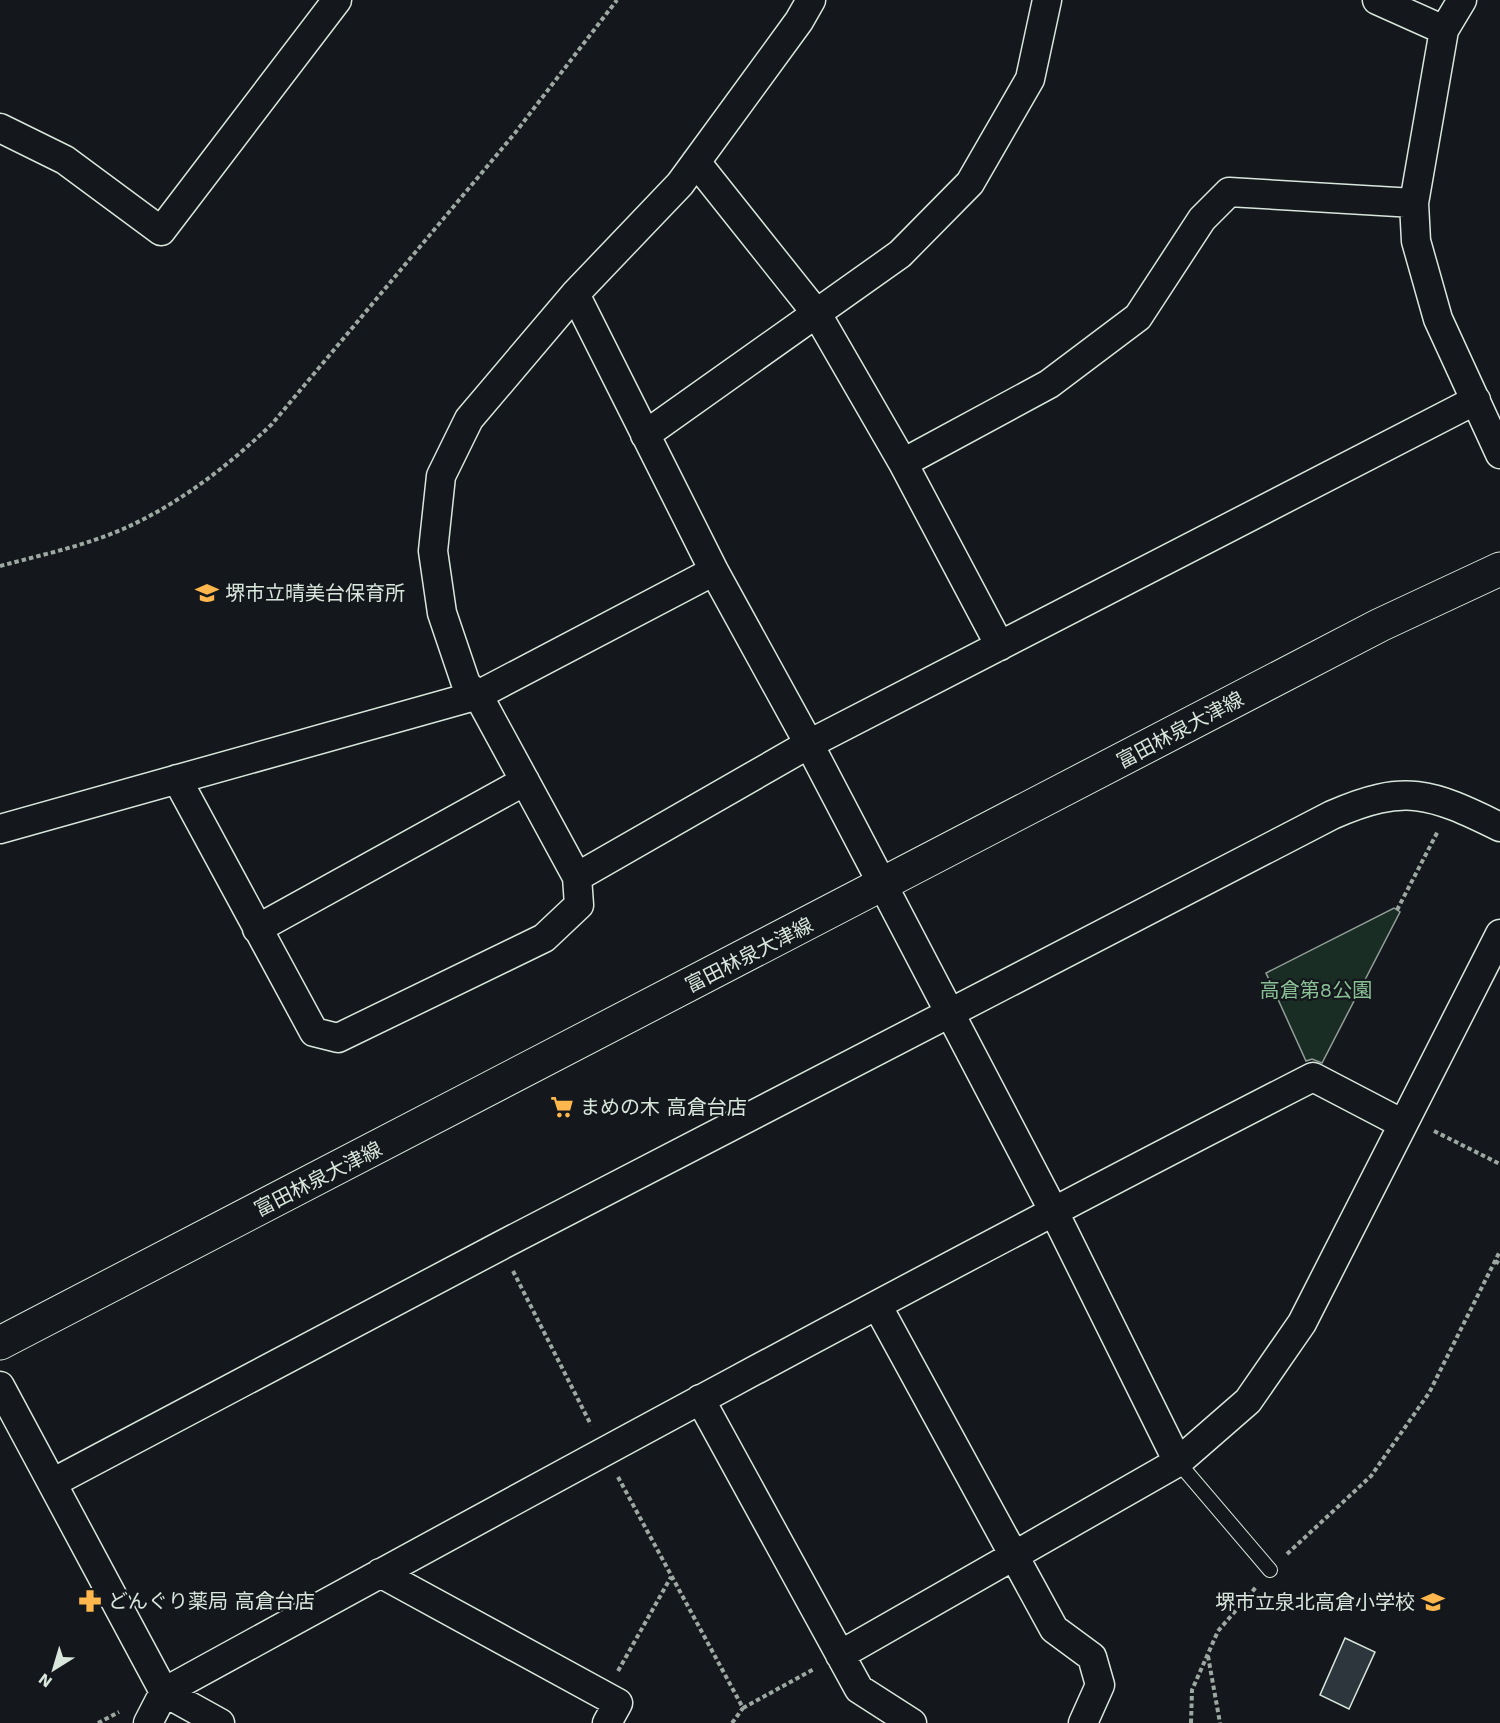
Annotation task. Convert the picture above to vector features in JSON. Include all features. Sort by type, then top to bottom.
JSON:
[{"type":"main road","name":"富田林泉大津線","points":[[0,1343],[1380,625],[1500,569]]},
{"type":"street","points":[[0,128],[65,160],[161,231],[337,0]]},
{"type":"street","points":[[177,780],[314,1032],[338,1038],[544,938],[579,905],[578,877],[478,695],[466,684],[442,613],[433,551],[441,476],[470,419],[575,294],[680,184],[799,21],[811,0]]},
{"type":"street","points":[[645,435],[900,254],[970,183],[1030,80],[1047,0]]},
{"type":"street","points":[[1377,0],[1444,30]]},
{"type":"street","points":[[1462,0],[1444,30],[1414,203],[1416,241],[1438,319],[1500,454]]},
{"type":"street","points":[[696,162],[817,314],[903,463],[1000,646]]},
{"type":"street","points":[[903,463],[1049,384],[1138,317],[1202,219],[1229,192],[1414,203]]},
{"type":"street","points":[[575,294],[714,571],[809,744],[1053,1210],[1178,1462]]},
{"type":"street","points":[[578,877],[809,744],[1476,400]]},
{"type":"street","points":[[0,829],[478,695],[714,571]]},
{"type":"street","points":[[257,929],[525,781]]},
{"type":"street","points":[[52,1483],[500,1246],[950,1015],[1332,815],[1369,799],[1409,794],[1452,803],[1500,827]]},
{"type":"street","points":[[840,1655],[1178,1462],[1248,1401],[1302,1323],[1500,934]]},
{"type":"street","points":[[148,1723],[164,1692],[604,1451],[1053,1210],[1313,1077],[1404,1121]]},
{"type":"street","points":[[877,1305],[1054,1629],[1092,1657],[1100,1685],[1083,1723]]},
{"type":"street","points":[[0,1386],[164,1692],[220,1723]]},
{"type":"street","points":[[700,1399],[859,1689],[912,1723]]},
{"type":"street","points":[[380,1573],[618,1703],[607,1723]]},
{"type":"lane","points":[[1178,1462],[1270,1570]]},
{"type":"path","points":[[0,566],[123,529],[186,494],[229,464],[272,424],[516,134],[617,0]]},
{"type":"path","points":[[1397,910],[1452,803]]},
{"type":"path","points":[[1404,1121],[1500,1164]]},
{"type":"path","points":[[500,1246],[604,1451],[743,1708]]},
{"type":"path","points":[[1191,1723],[1192,1690],[1218,1630],[1270,1570],[1371,1476],[1429,1393],[1500,1251]]},
{"type":"path","points":[[1495,1261],[1500,1264]]},
{"type":"path","points":[[604,1695],[671,1577]]},
{"type":"path","points":[[732,1723],[743,1708],[840,1655]]},
{"type":"path","points":[[1208,1655],[1220,1723]]},
{"type":"green space","name":"高倉第8公園","points":[[1394,908],[1400,912],[1322,1063],[1312,1059],[1306,1061],[1266,973]]},
{"type":"building","points":[[1345,1638],[1375,1652],[1349,1709],[1320,1695]]},
{"type":"place","name":"堺市立晴美台保育所","points":[[207,593]]},
{"type":"place","name":"まめの木 高倉台店","points":[[562,1107]]},
{"type":"place","name":"どんぐり薬局 高倉台店","points":[[90,1601]]},
{"type":"place","name":"堺市立泉北高倉小学校","points":[[1433,1602]]}]
